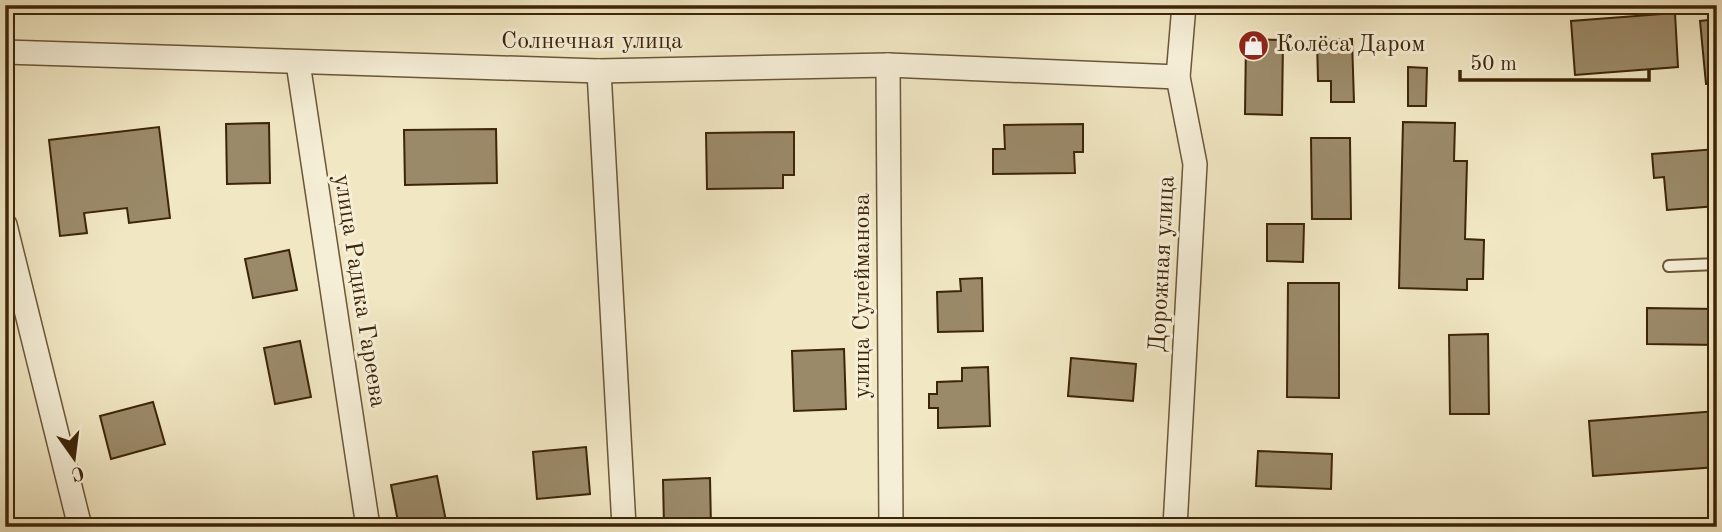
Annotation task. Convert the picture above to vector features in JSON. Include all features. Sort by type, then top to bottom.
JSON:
[{"type":"street","name":"Дорожная улица","points":[[1175,527],[1195,164],[1178,77],[1184,5]]},
{"type":"street","name":"Солнечная улица","points":[[5,52],[599,71],[888,65],[1178,77]]},
{"type":"street","name":"улица Радика Гареева","points":[[298,63],[368,527]]},
{"type":"street","name":"улица Сулейманова","points":[[888,65],[891,527]]},
{"type":"street","points":[[599,71],[624,527]]},
{"type":"street","points":[[5,225],[80,527]]},
{"type":"lane","points":[[1669,265],[1717,264]]},
{"type":"building","points":[[1675,13],[1678,67],[1575,75],[1571,21]]},
{"type":"building","points":[[1717,19],[1717,83],[1706,84],[1700,21]]},
{"type":"building","points":[[1246,39],[1283,40],[1282,115],[1245,114]]},
{"type":"building","points":[[1352,39],[1354,102],[1331,102],[1331,81],[1318,81],[1317,40]]},
{"type":"building","points":[[1408,67],[1427,68],[1426,106],[1408,106]]},
{"type":"building","points":[[1403,122],[1455,123],[1454,161],[1467,161],[1465,239],[1484,240],[1483,279],[1467,279],[1467,290],[1399,288]]},
{"type":"building","points":[[269,123],[270,183],[227,184],[226,124]]},
{"type":"building","points":[[1083,124],[1083,152],[1074,152],[1075,173],[993,174],[993,149],[1005,149],[1004,125]]},
{"type":"building","points":[[159,127],[170,218],[129,223],[127,208],[84,213],[87,233],[60,236],[49,140]]},
{"type":"building","points":[[496,129],[497,183],[405,185],[404,130]]},
{"type":"building","points":[[794,132],[794,175],[783,175],[783,188],[707,189],[706,133]]},
{"type":"building","points":[[1311,138],[1350,138],[1351,219],[1312,219]]},
{"type":"building","points":[[1717,149],[1717,206],[1667,210],[1664,177],[1654,178],[1652,154]]},
{"type":"building","points":[[1267,224],[1304,224],[1303,262],[1267,261]]},
{"type":"building","points":[[289,250],[297,290],[253,298],[245,259]]},
{"type":"building","points":[[982,278],[983,331],[938,332],[937,292],[961,291],[960,279]]},
{"type":"building","points":[[1288,283],[1339,283],[1339,398],[1287,397]]},
{"type":"building","points":[[1647,308],[1717,309],[1717,345],[1647,344]]},
{"type":"building","points":[[1488,334],[1489,414],[1450,414],[1449,335]]},
{"type":"building","points":[[300,341],[311,397],[275,404],[264,348]]},
{"type":"building","points":[[844,349],[846,409],[794,411],[792,351]]},
{"type":"building","points":[[1071,358],[1136,364],[1133,401],[1068,396]]},
{"type":"building","points":[[988,367],[990,426],[938,428],[938,408],[929,408],[929,394],[937,394],[937,382],[962,381],[962,368]]},
{"type":"building","points":[[153,402],[165,444],[111,459],[100,416]]},
{"type":"building","points":[[1717,411],[1717,467],[1593,476],[1589,421]]},
{"type":"building","points":[[586,447],[590,494],[537,499],[533,452]]},
{"type":"building","points":[[1258,451],[1332,454],[1331,489],[1256,486]]},
{"type":"building","points":[[437,476],[446,521],[399,527],[391,485]]},
{"type":"building","points":[[710,478],[711,527],[664,527],[663,480]]},
{"type":"place","name":"Колёса Даром","points":[[1253,45]]}]
